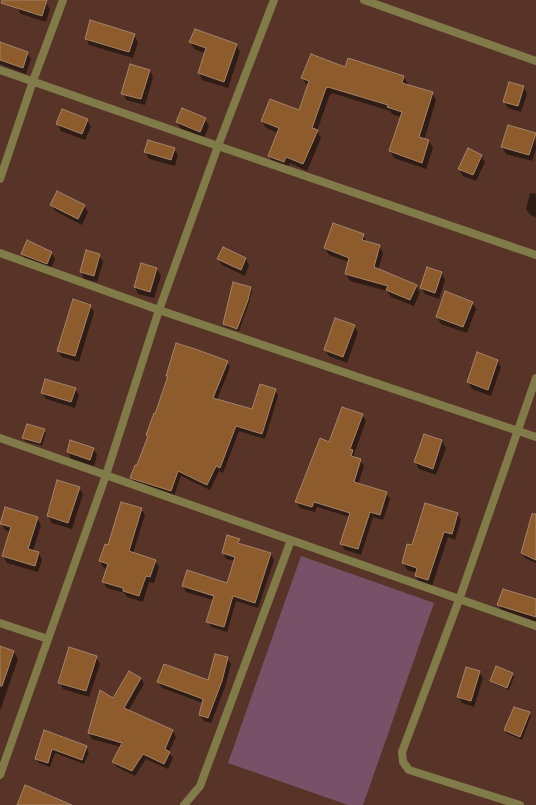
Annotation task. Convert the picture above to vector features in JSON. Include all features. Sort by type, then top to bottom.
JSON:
[{"type":"street","points":[[0,179],[33,81],[63,0]]},
{"type":"street","points":[[0,775],[106,475],[159,310],[218,146],[274,0]]},
{"type":"street","points":[[364,0],[536,61]]},
{"type":"street","points":[[0,70],[536,255]]},
{"type":"street","points":[[0,253],[159,310],[536,437]]},
{"type":"street","points":[[520,805],[409,770],[403,762],[402,752],[459,600],[536,378]]},
{"type":"street","points":[[0,438],[536,626]]},
{"type":"street","points":[[184,805],[200,786],[291,540]]},
{"type":"street","points":[[0,623],[48,639]]},
{"type":"shaded area","points":[[301,556],[434,603],[363,805],[348,805],[228,763]]},
{"type":"building","points":[[2,0],[47,0],[42,16],[1,3]]},
{"type":"building","points":[[90,20],[135,34],[129,52],[85,39]]},
{"type":"building","points":[[195,29],[237,44],[224,82],[198,73],[206,48],[189,42]]},
{"type":"building","points":[[0,42],[28,52],[23,68],[0,60]]},
{"type":"building","points":[[311,54],[345,67],[348,58],[404,76],[402,83],[433,92],[419,137],[429,140],[422,163],[389,151],[402,112],[387,107],[388,105],[328,87],[326,88],[312,128],[318,130],[303,164],[286,157],[284,162],[268,156],[279,128],[261,121],[270,99],[299,110],[309,81],[301,78]]},
{"type":"building","points":[[130,64],[150,70],[141,99],[121,94]]},
{"type":"building","points":[[509,82],[524,86],[518,106],[503,102]]},
{"type":"building","points":[[182,108],[206,118],[200,132],[176,122]]},
{"type":"building","points":[[62,109],[88,119],[82,134],[56,124]]},
{"type":"building","points":[[508,125],[536,133],[529,155],[501,147]]},
{"type":"building","points":[[148,140],[175,148],[171,160],[144,152]]},
{"type":"building","points":[[468,148],[482,155],[473,175],[458,169]]},
{"type":"building","points":[[57,191],[85,205],[78,219],[50,205]]},
{"type":"building","points":[[333,223],[364,234],[362,240],[380,245],[374,267],[417,285],[410,300],[386,290],[388,286],[345,274],[349,258],[324,248]]},
{"type":"building","points":[[27,240],[52,252],[47,264],[21,254]]},
{"type":"building","points":[[223,247],[246,258],[241,270],[217,259]]},
{"type":"building","points":[[86,250],[100,254],[94,276],[80,272]]},
{"type":"building","points":[[141,263],[157,268],[150,292],[134,287]]},
{"type":"building","points":[[427,267],[442,272],[435,293],[420,288]]},
{"type":"building","points":[[233,282],[251,287],[248,300],[237,329],[223,324]]},
{"type":"building","points":[[445,291],[473,302],[463,327],[436,317]]},
{"type":"building","points":[[73,299],[91,305],[75,356],[57,351]]},
{"type":"building","points":[[335,318],[355,325],[343,357],[324,350]]},
{"type":"building","points":[[176,343],[228,361],[213,398],[252,409],[260,384],[276,389],[262,434],[236,426],[220,468],[216,466],[207,485],[178,471],[171,491],[130,478],[135,465],[137,465],[148,436],[146,435],[168,376],[166,376]]},
{"type":"building","points":[[477,352],[498,360],[488,390],[467,382]]},
{"type":"building","points":[[45,379],[76,388],[71,402],[41,393]]},
{"type":"building","points":[[342,407],[363,414],[350,449],[353,450],[351,456],[361,459],[354,482],[387,492],[380,515],[370,512],[358,549],[340,544],[350,513],[314,502],[312,507],[295,502],[320,438],[329,442]]},
{"type":"building","points":[[27,424],[45,429],[40,443],[22,438]]},
{"type":"building","points":[[424,434],[442,440],[433,469],[414,462]]},
{"type":"building","points":[[70,440],[94,448],[90,460],[67,452]]},
{"type":"building","points":[[57,480],[80,487],[68,523],[47,516]]},
{"type":"building","points":[[121,502],[142,508],[129,551],[156,560],[150,577],[146,576],[139,596],[123,591],[123,588],[102,582],[108,564],[99,561],[105,544],[108,545]]},
{"type":"building","points":[[425,503],[458,513],[452,534],[444,532],[428,580],[415,576],[417,568],[402,563],[407,544],[412,545]]},
{"type":"building","points":[[5,507],[38,517],[28,549],[39,552],[35,566],[2,556],[11,527],[0,524]]},
{"type":"building","points":[[532,514],[536,514],[536,560],[521,553]]},
{"type":"building","points":[[227,535],[240,539],[238,543],[271,553],[255,603],[233,596],[224,627],[206,622],[214,596],[182,586],[187,570],[227,583],[235,557],[222,553]]},
{"type":"building","points":[[503,589],[536,599],[536,617],[497,605]]},
{"type":"building","points":[[0,646],[14,651],[2,686],[0,686]]},
{"type":"building","points":[[69,647],[97,656],[86,691],[58,683]]},
{"type":"building","points":[[215,654],[228,657],[222,681],[208,718],[199,715],[203,699],[157,682],[164,664],[208,680]]},
{"type":"building","points":[[496,666],[513,673],[507,688],[490,681]]},
{"type":"building","points":[[466,667],[480,671],[471,701],[457,697]]},
{"type":"building","points":[[129,671],[141,678],[124,708],[173,730],[165,749],[170,752],[164,764],[143,754],[132,771],[112,762],[122,743],[88,733],[100,690],[113,698]]},
{"type":"building","points":[[514,707],[530,712],[520,737],[504,730]]},
{"type":"building","points":[[44,730],[87,746],[82,760],[52,749],[48,763],[35,759]]},
{"type":"building","points":[[25,785],[72,805],[17,805]]}]
